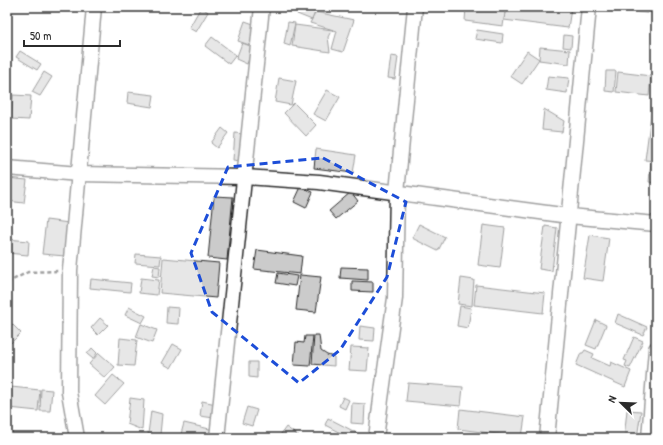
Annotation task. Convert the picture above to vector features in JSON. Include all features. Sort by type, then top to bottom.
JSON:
[{"type":"street","points":[[77,438],[69,392],[70,270],[94,7]]},
{"type":"street","points":[[217,438],[262,7]]},
{"type":"street","points":[[376,438],[395,298],[397,192],[415,7]]},
{"type":"street","points":[[547,438],[589,7]]},
{"type":"street","points":[[7,168],[79,174],[244,178],[319,182],[569,216],[656,224]]},
{"type":"street","points":[[649,438],[656,349]]},
{"type":"path","points":[[7,283],[28,272],[70,270]]},
{"type":"highlighted area","points":[[323,158],[406,202],[387,277],[340,350],[299,383],[212,312],[191,253],[228,167]]},
{"type":"building","points":[[201,7],[208,12],[196,32],[189,28]]},
{"type":"building","points":[[299,7],[319,8],[315,12],[312,20],[297,14]]},
{"type":"building","points":[[466,7],[506,7],[503,26],[465,21]]},
{"type":"building","points":[[506,7],[555,7],[571,9],[568,28],[504,20]]},
{"type":"building","points":[[638,7],[647,7],[647,13],[638,12]]},
{"type":"building","points":[[316,12],[354,20],[343,52],[332,49],[337,31],[310,23]]},
{"type":"building","points":[[245,21],[259,26],[252,46],[238,41]]},
{"type":"building","points":[[288,22],[295,23],[290,46],[284,44]]},
{"type":"building","points":[[295,25],[333,30],[328,37],[330,52],[292,46]]},
{"type":"building","points":[[477,30],[503,34],[502,43],[475,39]]},
{"type":"building","points":[[564,35],[572,36],[571,48],[563,47]]},
{"type":"building","points":[[212,37],[236,55],[229,64],[205,46]]},
{"type":"building","points":[[242,43],[253,47],[247,64],[236,59]]},
{"type":"building","points":[[540,47],[570,50],[569,64],[539,60]]},
{"type":"building","points":[[20,51],[41,64],[37,70],[16,57]]},
{"type":"building","points":[[527,51],[539,59],[522,84],[510,76]]},
{"type":"building","points":[[391,56],[398,57],[395,79],[388,78]]},
{"type":"building","points":[[606,71],[616,71],[614,92],[605,91]]},
{"type":"building","points":[[44,72],[52,77],[40,96],[32,92]]},
{"type":"building","points":[[618,72],[651,76],[649,96],[616,92]]},
{"type":"building","points":[[548,76],[569,78],[567,93],[546,90]]},
{"type":"building","points":[[656,77],[656,161],[645,160]]},
{"type":"building","points":[[279,78],[296,81],[291,105],[275,102]]},
{"type":"building","points":[[327,90],[340,97],[326,121],[313,114]]},
{"type":"building","points":[[128,92],[154,95],[152,107],[127,103]]},
{"type":"building","points":[[13,95],[31,96],[29,120],[11,119]]},
{"type":"building","points":[[294,103],[316,125],[306,136],[284,113]]},
{"type":"building","points":[[544,109],[564,121],[562,132],[542,130]]},
{"type":"building","points":[[222,128],[228,133],[217,148],[211,143]]},
{"type":"building","points":[[235,133],[243,134],[240,161],[233,160]]},
{"type":"building","points":[[316,149],[356,155],[353,173],[314,168]]},
{"type":"building","points":[[651,162],[656,162],[656,183],[649,182]]},
{"type":"building","points":[[7,178],[27,180],[24,203],[7,201]]},
{"type":"building","points":[[301,187],[313,192],[306,208],[294,202]]},
{"type":"building","points":[[351,192],[358,201],[336,219],[329,211]]},
{"type":"building","points":[[214,196],[233,197],[227,260],[208,258]]},
{"type":"building","points":[[46,220],[69,223],[65,256],[42,254]]},
{"type":"building","points":[[419,224],[445,237],[438,251],[412,238]]},
{"type":"building","points":[[483,225],[505,228],[500,268],[478,265]]},
{"type":"building","points":[[545,226],[557,228],[552,271],[539,269]]},
{"type":"building","points":[[590,235],[609,238],[603,281],[583,278]]},
{"type":"building","points":[[7,239],[29,241],[28,255],[7,253]]},
{"type":"building","points":[[257,250],[302,256],[300,274],[254,269]]},
{"type":"building","points":[[136,254],[161,256],[160,265],[135,263]]},
{"type":"building","points":[[163,258],[219,263],[216,298],[160,293]]},
{"type":"building","points":[[154,266],[160,267],[159,277],[152,276]]},
{"type":"building","points":[[341,267],[368,268],[368,280],[340,278]]},
{"type":"building","points":[[278,273],[297,276],[295,286],[276,283]]},
{"type":"building","points":[[300,275],[321,277],[316,312],[296,310]]},
{"type":"building","points":[[141,278],[159,280],[157,295],[139,293]]},
{"type":"building","points":[[461,278],[474,280],[472,306],[458,304]]},
{"type":"building","points":[[91,279],[131,283],[130,292],[90,288]]},
{"type":"building","points":[[352,281],[373,282],[373,292],[352,291]]},
{"type":"building","points":[[476,285],[545,293],[543,313],[474,305]]},
{"type":"building","points":[[460,306],[471,308],[468,328],[457,326]]},
{"type":"building","points":[[129,307],[146,316],[142,323],[125,315]]},
{"type":"building","points":[[167,307],[179,308],[178,324],[166,323]]},
{"type":"building","points":[[618,314],[647,327],[643,335],[615,323]]},
{"type":"building","points":[[100,318],[108,325],[98,335],[91,328]]},
{"type":"building","points":[[7,319],[21,333],[11,343],[7,339]]},
{"type":"building","points":[[596,320],[606,325],[596,349],[586,345]]},
{"type":"building","points":[[141,324],[157,330],[152,343],[136,337]]},
{"type":"building","points":[[360,326],[375,328],[374,341],[359,340]]},
{"type":"building","points":[[314,335],[319,335],[321,351],[334,357],[334,366],[312,364]]},
{"type":"building","points":[[305,336],[313,336],[310,366],[294,365],[296,342],[304,343]]},
{"type":"building","points":[[634,337],[643,341],[630,368],[625,366],[627,361],[624,360]]},
{"type":"building","points":[[120,338],[137,340],[134,366],[118,365]]},
{"type":"building","points":[[173,344],[182,349],[171,368],[162,363]]},
{"type":"building","points":[[351,347],[369,348],[367,371],[349,370]]},
{"type":"building","points":[[92,348],[97,353],[93,359],[87,354]]},
{"type":"building","points":[[585,350],[594,354],[592,358],[610,366],[611,362],[631,371],[625,387],[576,365],[581,353]]},
{"type":"building","points":[[99,353],[115,367],[105,378],[89,364]]},
{"type":"building","points":[[249,362],[257,362],[257,378],[249,377]]},
{"type":"building","points":[[113,375],[124,384],[105,405],[95,396]]},
{"type":"building","points":[[408,383],[463,387],[461,406],[406,401]]},
{"type":"building","points":[[11,387],[40,390],[38,411],[9,408]]},
{"type":"building","points":[[41,389],[52,390],[50,411],[40,411]]},
{"type":"building","points":[[343,397],[349,400],[345,409],[339,406]]},
{"type":"building","points":[[130,398],[144,400],[142,430],[127,424]]},
{"type":"building","points":[[202,401],[216,404],[214,418],[200,416]]},
{"type":"building","points":[[352,403],[365,404],[364,424],[351,423]]},
{"type":"building","points":[[247,407],[257,410],[252,426],[242,423]]},
{"type":"building","points":[[460,409],[525,417],[522,437],[458,429]]},
{"type":"building","points":[[627,410],[641,411],[637,438],[624,438]]},
{"type":"building","points":[[151,411],[162,414],[160,435],[148,434]]},
{"type":"building","points":[[328,418],[357,433],[354,438],[350,438],[325,425]]},
{"type":"building","points":[[184,423],[214,430],[212,438],[198,438],[181,434]]},
{"type":"building","points":[[286,427],[301,438],[278,438]]}]
